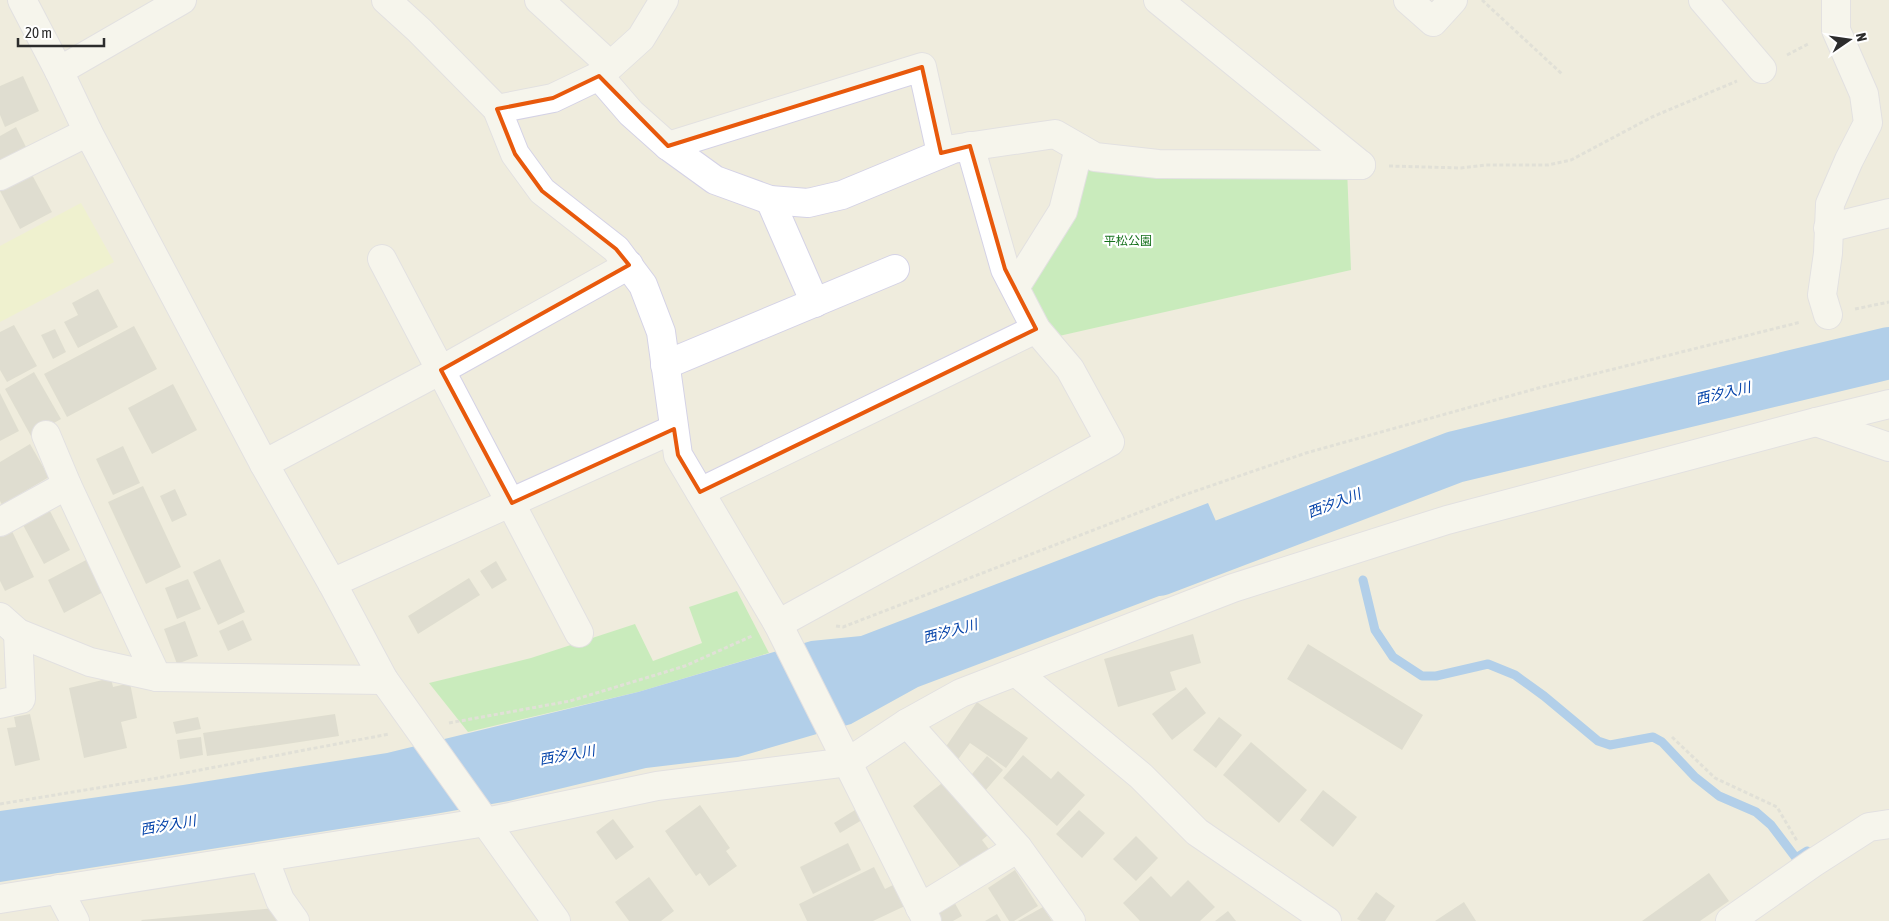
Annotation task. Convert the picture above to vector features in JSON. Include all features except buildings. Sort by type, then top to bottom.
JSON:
[{"type":"street","points":[[22,0],[88,132],[264,464],[332,583],[384,680],[556,921]]},
{"type":"street","points":[[59,71],[182,0]]},
{"type":"street","points":[[386,0],[419,30],[497,109],[515,154],[542,191],[616,249],[643,285],[661,332],[678,455],[778,624],[924,914],[1018,848]]},
{"type":"street","points":[[539,0],[605,71],[631,113],[668,146],[715,180],[770,200],[808,203],[842,195],[953,148],[1055,134],[1095,157],[1158,164],[1361,165]]},
{"type":"street","points":[[497,109],[553,98],[605,71],[641,38],[664,0]]},
{"type":"street","points":[[1158,0],[1361,165]]},
{"type":"street","points":[[1408,0],[1433,22],[1453,0]]},
{"type":"street","points":[[1703,0],[1762,69]]},
{"type":"street","points":[[1828,315],[1822,295],[1828,254],[1830,204],[1868,122],[1864,94],[1836,30],[1836,0]]},
{"type":"street","points":[[668,146],[922,67],[941,153]]},
{"type":"street","points":[[0,176],[88,132]]},
{"type":"street","points":[[778,624],[1110,442],[1070,369],[1036,329],[1016,286],[1005,268],[970,146]]},
{"type":"street","points":[[1016,286],[1064,211],[1080,148]]},
{"type":"street","points":[[770,200],[815,303]]},
{"type":"street","points":[[1828,228],[1889,213]]},
{"type":"street","points":[[382,259],[579,633]]},
{"type":"street","points":[[264,464],[441,370],[628,265]]},
{"type":"street","points":[[665,365],[895,269]]},
{"type":"street","points":[[700,492],[1036,329]]},
{"type":"street","points":[[0,899],[486,822],[656,786],[848,762],[907,723],[961,693],[1233,588],[1419,529],[1889,404]]},
{"type":"street","points":[[1816,422],[1889,447]]},
{"type":"street","points":[[332,583],[674,429]]},
{"type":"street","points":[[46,435],[67,485],[157,677]]},
{"type":"street","points":[[0,522],[67,485]]},
{"type":"street","points":[[9,625],[90,662],[157,677],[384,680]]},
{"type":"street","points":[[0,704],[21,699],[9,625]]},
{"type":"street","points":[[1016,672],[1141,776],[1197,832],[1327,921]]},
{"type":"street","points":[[907,723],[1018,848],[1071,921]]},
{"type":"street","points":[[1730,921],[1813,863],[1869,827],[1889,824]]},
{"type":"street","points":[[264,858],[280,900],[295,921]]},
{"type":"street","points":[[58,889],[75,921]]},
{"type":"path","points":[[1482,0],[1562,74]]},
{"type":"path","points":[[1361,165],[1461,168],[1486,165],[1548,165],[1570,160],[1652,117],[1762,69],[1823,34],[1836,30]]},
{"type":"path","points":[[834,626],[843,627],[1184,495],[1306,453],[1542,387],[1828,315],[1889,302]]},
{"type":"path","points":[[0,804],[158,778],[570,701],[684,666],[778,624]]},
{"type":"path","points":[[1672,737],[1715,778],[1777,807],[1800,847]]},
{"type":"highlighted area","points":[[922,67],[941,153],[970,146],[1005,269],[1036,329],[700,492],[678,455],[674,429],[512,503],[441,370],[629,265],[616,249],[542,191],[515,154],[497,109],[553,98],[599,76],[668,146]]},
{"type":"green space","name":"平松公園","points":[[1070,153],[1347,168],[1351,270],[1059,336],[1013,271],[1056,211]]},
{"type":"green space","points":[[737,591],[769,653],[638,692],[468,732],[429,683],[531,658],[635,624],[653,661],[702,643],[689,607]]},
{"type":"sand","points":[[81,203],[114,262],[0,322],[0,246]]},
{"type":"water","points":[[1208,503],[1236,567],[918,687],[851,724],[738,757],[646,768],[509,801],[0,882],[0,811],[387,753],[638,692],[811,641],[861,636]]},
{"type":"waterway","name":"西汐入川","points":[[1159,570],[1455,457],[1889,353]]},
{"type":"waterway","points":[[1363,580],[1375,630],[1393,657],[1422,676],[1436,676],[1488,664],[1515,675],[1544,696],[1598,741],[1610,745],[1653,737],[1662,742],[1695,777],[1719,796],[1756,812],[1771,825],[1796,858],[1807,851]]}]
